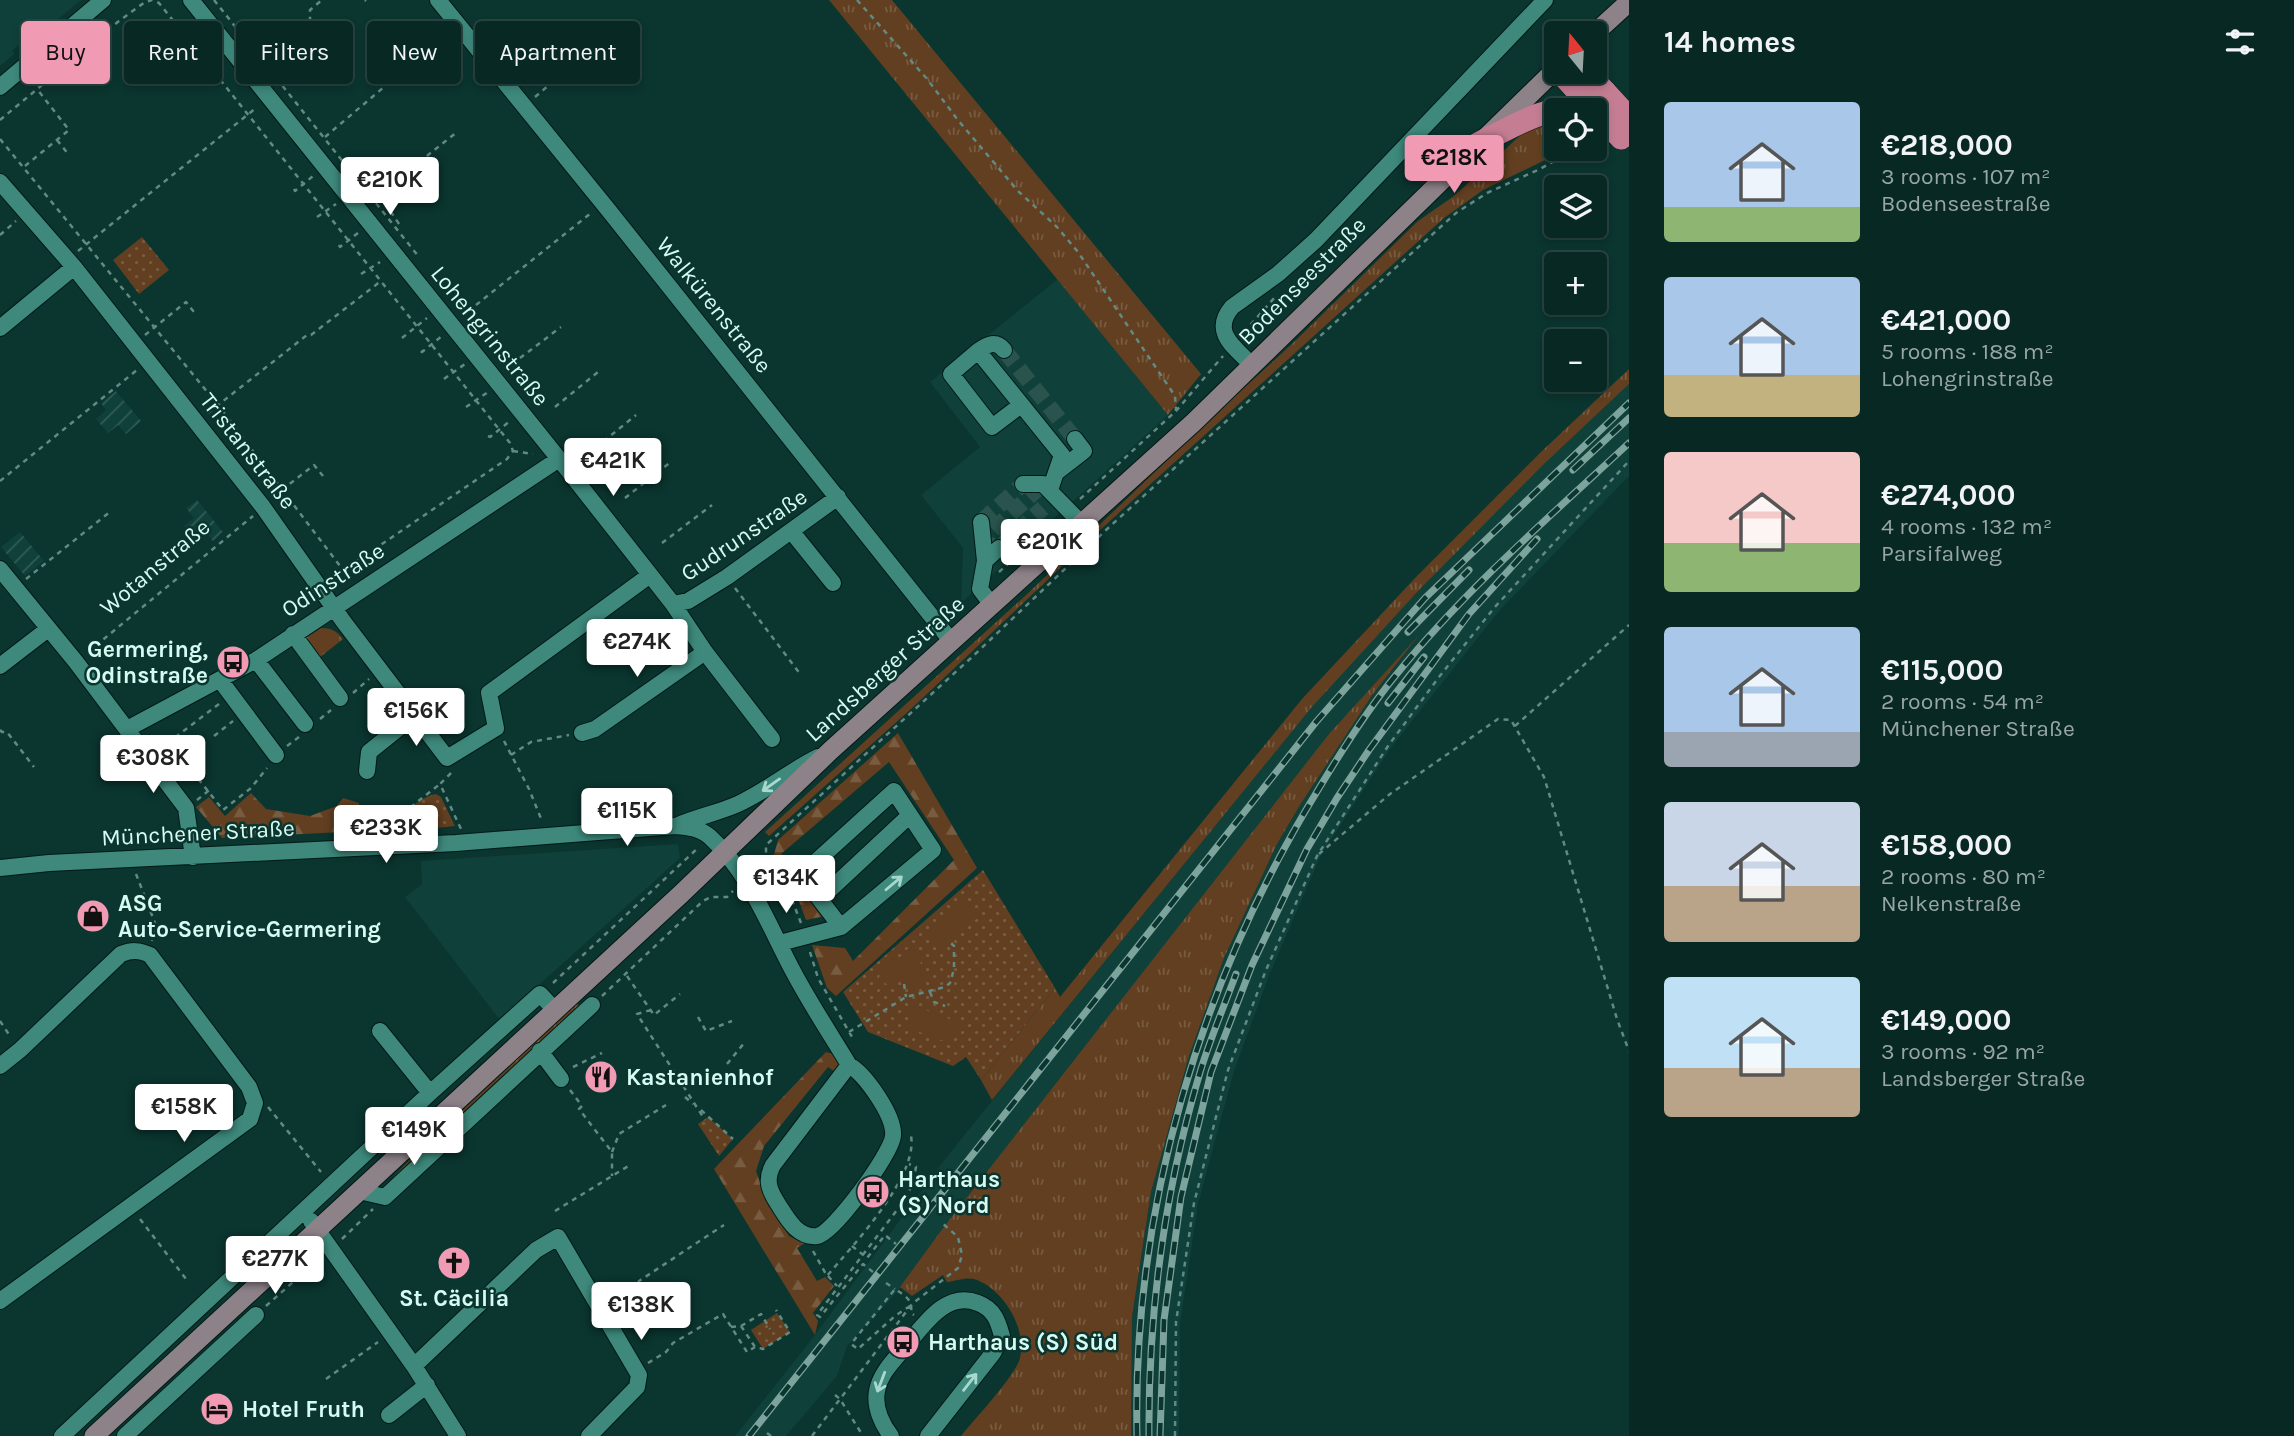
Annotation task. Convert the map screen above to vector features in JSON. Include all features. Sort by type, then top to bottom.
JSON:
[{"type":"highway","points":[[1576,84],[1596,98]]},
{"type":"highway","points":[[1607,110],[1626,134]]},
{"type":"highway","points":[[1476,145],[1544,112]]},
{"type":"main road","points":[[1607,22],[1629,2]]},
{"type":"main road","name":"Bodenseestraße","points":[[1143,468],[1476,145],[1544,84]]},
{"type":"main road","name":"Landsberger Straße","points":[[94,1436],[725,852],[830,751],[952,642],[986,597],[1075,517],[1143,468]]},
{"type":"street","points":[[0,87],[103,0]]},
{"type":"street","name":"Lohengrinstraße","points":[[191,0],[236,54]]},
{"type":"street","name":"Walkürenstraße","points":[[438,0],[952,642]]},
{"type":"street","points":[[1252,365],[1225,336],[1223,329],[1232,307],[1278,274],[1316,240],[1545,0]]},
{"type":"street","name":"Lohengrinstraße","points":[[260,84],[673,604],[705,652],[772,739]]},
{"type":"street","name":"Tristanstraße","points":[[0,182],[71,263],[263,507],[447,758]]},
{"type":"street","points":[[0,328],[71,263]]},
{"type":"street","points":[[1004,351],[1000,345],[987,344],[951,374],[992,428],[1021,405]]},
{"type":"street","points":[[978,351],[1062,455],[1053,493],[1043,508]]},
{"type":"street","points":[[1057,472],[1084,451],[1075,439]]},
{"type":"street","name":"Odinstraße","points":[[127,729],[256,660],[559,459]]},
{"type":"street","points":[[1023,484],[1043,484],[1075,517]]},
{"type":"street","name":"Gudrunstraße","points":[[673,604],[688,601],[727,577],[838,497]]},
{"type":"street","points":[[981,522],[986,597]]},
{"type":"street","points":[[792,532],[833,583]]},
{"type":"street","points":[[985,561],[999,548]]},
{"type":"street","points":[[0,569],[76,662],[186,808],[193,857]]},
{"type":"street","points":[[447,758],[496,728],[489,692],[650,575]]},
{"type":"street","points":[[0,666],[48,629]]},
{"type":"street","points":[[293,634],[340,698]]},
{"type":"street","points":[[582,733],[595,729],[705,652]]},
{"type":"street","points":[[256,660],[305,724]]},
{"type":"street","points":[[220,680],[276,755]]},
{"type":"street","points":[[367,771],[369,752],[415,715]]},
{"type":"street","points":[[675,826],[736,805],[764,791],[792,770],[830,751]]},
{"type":"street","points":[[780,943],[841,927],[933,850],[894,791],[810,867],[808,884],[841,927]]},
{"type":"street","points":[[820,899],[910,815]]},
{"type":"street","name":"Münchener Straße","points":[[0,868],[50,863],[193,857],[372,839],[465,842],[675,826],[690,827],[705,833],[725,852]]},
{"type":"street","points":[[725,852],[759,904],[794,973],[849,1065],[860,1071],[891,1121],[893,1137],[890,1148],[865,1186],[828,1230],[818,1236],[803,1234],[792,1226],[773,1197],[768,1186],[768,1176],[773,1165],[849,1065]]},
{"type":"street","points":[[0,1066],[121,954],[131,950],[150,955],[250,1087],[255,1103],[250,1119],[0,1301]]},
{"type":"street","points":[[359,1191],[385,1198],[540,1051],[594,1008],[578,988]]},
{"type":"street","points":[[62,1436],[540,994],[554,1009]]},
{"type":"street","points":[[380,1031],[430,1093]]},
{"type":"street","points":[[540,1051],[560,1077]]},
{"type":"street","points":[[304,1211],[342,1272],[414,1366],[458,1436]]},
{"type":"street","points":[[414,1366],[536,1250],[558,1237],[636,1369],[639,1380],[637,1387],[589,1436]]},
{"type":"street","points":[[887,1430],[877,1405],[877,1391],[884,1373],[932,1315],[951,1302],[968,1299],[982,1304],[998,1318],[1002,1336],[993,1353],[928,1436]]},
{"type":"street","points":[[125,1436],[222,1351],[252,1321],[239,1301]]},
{"type":"street","points":[[389,1415],[427,1385]]},
{"type":"street","points":[[142,1392],[156,1407]]},
{"type":"path","points":[[0,120],[119,21],[145,2],[152,0],[159,3],[432,344],[510,443],[513,451]]},
{"type":"path","points":[[309,21],[310,10],[322,0]]},
{"type":"path","points":[[857,0],[928,80],[1018,191],[1057,227],[1078,252],[1175,396],[1177,411]]},
{"type":"path","points":[[524,106],[550,84]]},
{"type":"path","points":[[325,138],[384,87]]},
{"type":"path","points":[[24,166],[69,130],[37,89]]},
{"type":"path","points":[[71,263],[86,244],[270,97]]},
{"type":"path","points":[[399,224],[385,203],[389,186],[457,132]]},
{"type":"path","points":[[0,139],[218,405],[343,570]]},
{"type":"path","points":[[57,140],[69,155]]},
{"type":"path","points":[[855,1043],[818,978],[792,900],[766,860],[766,845],[971,658],[1106,530],[1448,220],[1487,193],[1554,161]]},
{"type":"path","points":[[294,189],[295,191],[326,166]]},
{"type":"path","points":[[317,217],[348,194]]},
{"type":"path","points":[[475,305],[603,203]]},
{"type":"path","points":[[0,235],[27,212]]},
{"type":"path","points":[[339,245],[340,247],[371,223]]},
{"type":"path","points":[[360,274],[394,251]]},
{"type":"path","points":[[197,422],[307,335],[311,335],[381,281]]},
{"type":"path","points":[[986,597],[1075,517],[1177,411],[1276,296]]},
{"type":"path","points":[[135,344],[186,302],[194,312]]},
{"type":"path","points":[[402,338],[439,310]]},
{"type":"path","points":[[421,351],[453,327]]},
{"type":"path","points":[[512,364],[561,327]]},
{"type":"path","points":[[444,379],[476,355]]},
{"type":"path","points":[[0,481],[148,361]]},
{"type":"path","points":[[555,407],[598,372]]},
{"type":"path","points":[[466,407],[498,383]]},
{"type":"path","points":[[488,436],[490,438],[522,412]]},
{"type":"path","points":[[588,453],[636,415]]},
{"type":"path","points":[[513,451],[534,454]]},
{"type":"path","points":[[320,586],[507,458],[513,451]]},
{"type":"path","points":[[625,498],[672,461]]},
{"type":"path","points":[[1175,1436],[1176,1322],[1194,1203],[1228,1070],[1266,970],[1317,856],[1388,746],[1494,608],[1629,461]]},
{"type":"path","points":[[282,490],[314,465],[323,475]]},
{"type":"path","points":[[663,542],[712,505]]},
{"type":"path","name":"Wotanstraße","points":[[76,662],[263,507]]},
{"type":"path","points":[[15,588],[111,512]]},
{"type":"path","points":[[727,577],[802,675]]},
{"type":"path","points":[[1515,726],[1629,625]]},
{"type":"path","points":[[214,736],[243,713]]},
{"type":"path","points":[[1317,856],[1390,794],[1498,719],[1511,720],[1544,777],[1616,1018],[1629,1051]]},
{"type":"path","points":[[0,730],[7,732],[34,767]]},
{"type":"path","points":[[548,837],[511,755],[531,742],[582,733]]},
{"type":"path","points":[[172,768],[188,757]]},
{"type":"path","points":[[372,839],[452,774],[447,758]]},
{"type":"path","points":[[440,784],[463,832],[465,842]]},
{"type":"path","points":[[196,801],[212,788]]},
{"type":"path","points":[[110,833],[119,849]]},
{"type":"path","points":[[135,868],[155,923],[150,955]]},
{"type":"path","points":[[540,994],[675,870]]},
{"type":"path","points":[[594,1008],[703,901]]},
{"type":"path","points":[[849,1032],[906,997],[930,992],[950,983],[954,969],[954,946],[950,942]]},
{"type":"path","points":[[626,975],[654,1015],[680,994]]},
{"type":"path","points":[[905,984],[906,997]]},
{"type":"path","points":[[930,992],[934,1002],[945,1006]]},
{"type":"path","points":[[634,1008],[705,1120]]},
{"type":"path","points":[[637,1014],[651,1010]]},
{"type":"path","points":[[698,1017],[706,1031],[733,1021]]},
{"type":"path","points":[[0,1021],[20,1050]]},
{"type":"path","points":[[727,1064],[745,1042]]},
{"type":"path","points":[[603,1053],[560,1077],[582,1105],[579,1109],[612,1152]]},
{"type":"path","points":[[685,1097],[733,1139]]},
{"type":"path","points":[[255,1103],[271,1108],[332,1186]]},
{"type":"path","points":[[612,1176],[612,1152],[619,1134],[666,1105]]},
{"type":"path","points":[[827,1276],[874,1218],[909,1164],[912,1139],[908,1129]]},
{"type":"path","points":[[873,1272],[863,1264],[820,1317],[817,1315],[906,1197],[916,1167],[909,1164]]},
{"type":"path","points":[[555,1211],[630,1165]]},
{"type":"path","points":[[906,1197],[919,1207]]},
{"type":"path","points":[[130,1205],[186,1279]]},
{"type":"path","points":[[895,1289],[851,1344],[858,1349],[895,1316],[953,1274],[962,1255],[958,1237],[941,1222]]},
{"type":"path","points":[[616,1301],[637,1288],[639,1282],[724,1225]]},
{"type":"path","points":[[852,1246],[867,1258],[885,1235],[896,1244]]},
{"type":"path","points":[[818,1236],[813,1250],[827,1276],[838,1286]]},
{"type":"path","points":[[886,1283],[912,1304]]},
{"type":"path","points":[[811,1436],[912,1304]]},
{"type":"path","points":[[741,1326],[755,1347],[763,1349],[790,1332],[776,1310]]},
{"type":"path","points":[[636,1369],[666,1352],[673,1343],[723,1314],[747,1352],[755,1347]]},
{"type":"path","points":[[731,1327],[741,1326],[761,1314],[770,1329]]},
{"type":"path","points":[[326,1378],[391,1333]]},
{"type":"path","points":[[835,1395],[863,1436]]},
{"type":"shaded area","points":[[0,0],[81,0],[56,21],[21,21],[21,43],[12,51],[14,54],[0,66]]},
{"type":"shaded area","points":[[1058,279],[1168,415],[961,603],[963,548],[921,495],[980,447],[930,382]]},
{"type":"shaded area","points":[[1629,384],[1629,476],[1499,611],[1390,749],[1321,855],[1270,973],[1234,1071],[1198,1204],[1180,1323],[1179,1436],[1131,1436],[1132,1317],[1151,1192],[1189,1056],[1224,958],[1277,844],[1373,694],[1411,645],[943,1228],[898,1291],[847,1346],[837,1376],[786,1436],[735,1436],[815,1335],[945,1159],[1310,708],[1420,589],[1543,465]]},
{"type":"shaded area","points":[[116,391],[141,421],[126,434],[118,425],[108,433],[96,419],[106,410],[101,403]]},
{"type":"shaded area","points":[[197,500],[223,532],[213,541],[206,533],[196,540],[184,526],[194,518],[186,508]]},
{"type":"shaded area","points":[[20,532],[44,561],[25,576],[1,547]]},
{"type":"shaded area","points":[[678,844],[680,858],[500,1020],[405,897],[422,884],[421,861]]},
{"type":"green space","points":[[829,0],[892,0],[1201,374],[1168,415]]},
{"type":"green space","points":[[1544,122],[1544,161],[1483,190],[1444,218],[1111,520],[911,709],[769,836],[765,832],[1025,596],[1418,221],[1454,196],[1524,132]]},
{"type":"green space","points":[[142,237],[169,270],[139,294],[113,260]]},
{"type":"green space","points":[[1629,369],[1629,384],[1543,465],[1420,589],[1311,708],[992,1100],[981,1080],[1055,988],[1060,997],[1302,699],[1416,577]]},
{"type":"green space","points":[[321,628],[334,630],[343,639],[319,658],[304,639]]},
{"type":"green space","points":[[1419,635],[1373,694],[1300,805],[1277,844],[1224,958],[1189,1056],[1151,1192],[1132,1317],[1131,1436],[961,1436],[1017,1365],[1021,1346],[1016,1322],[1003,1300],[985,1284],[974,1279],[947,1282],[943,1275],[912,1296],[900,1287],[943,1228],[1329,734]]},
{"type":"green space","points":[[898,733],[977,868],[836,996],[827,988],[812,945],[845,948],[853,961],[954,860],[889,762],[781,854],[825,916],[806,920],[797,896],[773,858],[778,840]]},
{"type":"green space","points":[[251,793],[266,809],[310,816],[337,806],[343,798],[359,803],[361,831],[222,838],[196,807],[209,797],[225,816]]},
{"type":"green space","points":[[436,794],[441,797],[455,826],[387,833],[385,830],[409,809],[422,799]]},
{"type":"green space","points":[[983,870],[1055,988],[981,1080],[966,1057],[953,1066],[868,1032],[843,992]]},
{"type":"green space","points":[[963,901],[977,918],[942,950],[927,934]]},
{"type":"green space","points":[[909,947],[925,956],[918,967],[927,972],[920,984],[908,987],[899,981],[895,989],[878,979],[889,960],[902,957]]},
{"type":"green space","points":[[574,1004],[579,1007],[382,1189],[412,1157]]},
{"type":"green space","points":[[914,1006],[960,1023],[952,1044],[906,1027]]},
{"type":"green space","points":[[826,1052],[836,1055],[841,1067],[837,1073],[828,1067],[764,1146],[756,1171],[763,1191],[789,1236],[805,1243],[797,1248],[817,1281],[825,1277],[834,1286],[813,1313],[818,1321],[815,1335],[714,1169]]},
{"type":"green space","points":[[708,1117],[733,1139],[719,1156],[698,1124]]},
{"type":"green space","points":[[777,1313],[790,1332],[763,1349],[751,1330]]},
{"type":"tunnel","points":[[1004,350],[1075,439]]},
{"type":"tunnel","points":[[981,522],[1023,484]]},
{"type":"tunnel","points":[[983,551],[988,535],[1043,484]]},
{"type":"tunnel","points":[[999,548],[1043,508]]},
{"type":"railway","points":[[749,1436],[1316,722],[1425,598],[1629,403]]},
{"type":"railway","points":[[1573,470],[1629,418]]},
{"type":"railway","points":[[1137,1436],[1139,1350],[1147,1265],[1161,1180],[1182,1097],[1209,1016],[1241,936],[1278,859],[1347,742],[1396,675],[1479,584],[1629,443]]},
{"type":"railway","points":[[1160,1436],[1164,1320],[1181,1197],[1211,1072],[1252,965],[1307,849],[1369,750],[1469,614],[1537,539]]},
{"type":"railway","points":[[1408,632],[1469,570]]},
{"type":"railway","points":[[1388,703],[1424,657]]},
{"type":"railway","points":[[1149,1436],[1152,1343],[1168,1205],[1201,1069],[1236,974]]},
{"type":"place","name":"Germering, Odinstraße","points":[[233,662]]},
{"type":"place","name":"ASG Auto-Service-Germering","points":[[93,916]]},
{"type":"place","name":"Kastanienhof","points":[[601,1077]]},
{"type":"place","name":"Harthaus (S) Nord","points":[[873,1192]]},
{"type":"place","name":"St. Cäcilia","points":[[454,1263]]},
{"type":"place","name":"Harthaus (S) Süd","points":[[903,1342]]},
{"type":"place","name":"Hotel Fruth","points":[[217,1409]]}]
